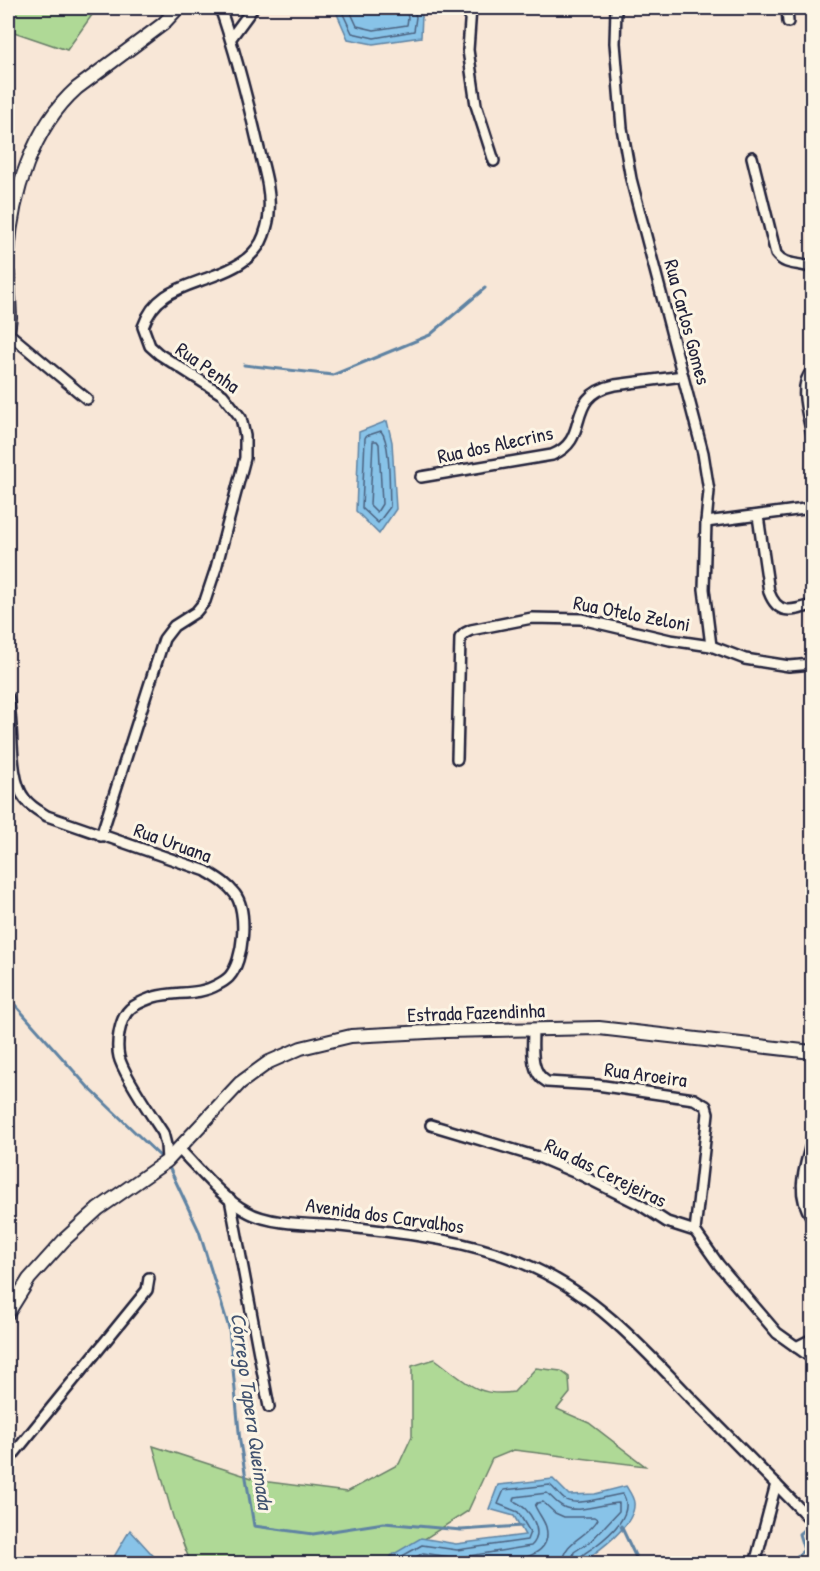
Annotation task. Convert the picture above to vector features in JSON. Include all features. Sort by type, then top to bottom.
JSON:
[{"type":"street","points":[[8,253],[9,228],[20,185],[33,151],[52,115],[77,88],[163,24],[178,8]]},
{"type":"street","name":"Rua Penha","points":[[101,836],[164,639],[174,626],[196,612],[205,600],[216,568],[245,458],[242,418],[232,405],[223,395],[159,354],[150,346],[143,327],[147,315],[161,298],[246,260],[261,242],[265,232],[269,212],[267,185],[231,38],[220,8]]},
{"type":"street","points":[[231,38],[253,8]]},
{"type":"street","points":[[471,8],[468,50],[476,105],[494,161]]},
{"type":"street","name":"Rua Carlos Gomes","points":[[616,8],[615,43],[621,128],[631,179],[703,453],[709,492],[704,589],[711,646]]},
{"type":"street","points":[[787,8],[788,22]]},
{"type":"street","points":[[752,157],[776,254],[781,261],[788,264],[813,268]]},
{"type":"street","points":[[8,274],[10,317],[8,333],[87,399]]},
{"type":"street","points":[[813,371],[806,380],[805,390],[813,435]]},
{"type":"street","name":"Rua dos Alecrins","points":[[421,477],[562,451],[571,442],[584,401],[594,393],[604,387],[684,376]]},
{"type":"street","points":[[706,522],[813,508]]},
{"type":"street","points":[[759,516],[769,592],[774,603],[786,610],[813,606]]},
{"type":"street","name":"Rua Otelo Zeloni","points":[[457,759],[460,638],[465,633],[532,618],[581,619],[670,640],[711,646],[746,659],[789,666],[813,664]]},
{"type":"street","name":"Rua Uruana","points":[[8,698],[16,783],[23,797],[33,808],[47,816],[101,836],[206,872],[224,882],[236,895],[242,914],[243,933],[236,964],[229,977],[216,986],[201,991],[157,996],[140,1002],[128,1010],[122,1024],[118,1043],[119,1058],[163,1133],[166,1145],[164,1164]]},
{"type":"street","name":"Estrada Fazendinha","points":[[179,1149],[240,1083],[269,1062],[302,1048],[351,1036],[599,1028],[813,1052]]},
{"type":"street","name":"Rua Aroeira","points":[[533,1029],[533,1055],[536,1072],[547,1082],[597,1085],[694,1099],[706,1106],[708,1113],[695,1231]]},
{"type":"street","name":"Rua das Cerejeiras","points":[[431,1125],[540,1158],[581,1175],[667,1221],[695,1231]]},
{"type":"street","points":[[810,1148],[801,1182],[804,1198],[813,1218]]},
{"type":"street","points":[[8,1313],[28,1279],[65,1239],[98,1209],[164,1164],[179,1149]]},
{"type":"street","name":"Avenida dos Carvalhos","points":[[179,1149],[246,1212],[266,1219],[388,1232],[484,1250],[534,1268],[574,1290],[607,1315],[654,1359],[813,1521]]},
{"type":"street","points":[[230,1199],[269,1407]]},
{"type":"street","points":[[695,1231],[719,1265],[777,1334],[813,1358]]},
{"type":"street","points":[[8,1461],[147,1290],[149,1278]]},
{"type":"street","points":[[796,1347],[813,1339]]},
{"type":"street","points":[[755,1563],[776,1484]]},
{"type":"green space","points":[[8,8],[97,8],[67,50],[8,30]]},
{"type":"green space","points":[[435,1359],[471,1386],[490,1392],[514,1392],[536,1368],[561,1371],[569,1377],[570,1393],[557,1409],[589,1423],[645,1466],[514,1450],[492,1459],[468,1511],[387,1563],[191,1564],[173,1517],[153,1446],[261,1481],[347,1492],[399,1464],[412,1436],[412,1366]]},
{"type":"water","points":[[338,8],[418,8],[422,15],[421,37],[373,44],[348,39],[337,14]]},
{"type":"water","points":[[387,421],[392,442],[396,509],[379,534],[356,511],[359,432]]},
{"type":"water","points":[[553,1479],[569,1495],[595,1494],[626,1486],[633,1499],[633,1511],[622,1529],[581,1563],[386,1563],[392,1555],[421,1538],[456,1544],[525,1535],[514,1516],[489,1509],[498,1485]]},
{"type":"water","points":[[130,1530],[160,1563],[113,1563],[115,1555]]},
{"type":"waterway","points":[[244,365],[333,375],[430,335],[485,288]]},
{"type":"waterway","name":"Córrego Tapera Queimada","points":[[8,997],[88,1087],[164,1160]]},
{"type":"waterway","name":"Córrego Tapera Queimada","points":[[168,1165],[199,1231],[229,1328],[240,1442],[254,1526],[313,1534],[384,1523],[461,1530],[522,1526]]},
{"type":"waterway","name":"Córrego Tapera Queimada","points":[[621,1526],[639,1564]]},
{"type":"waterway","name":"Córrego Tapera Queimada","points":[[797,1564],[794,1559],[804,1550],[799,1534],[807,1527]]}]
